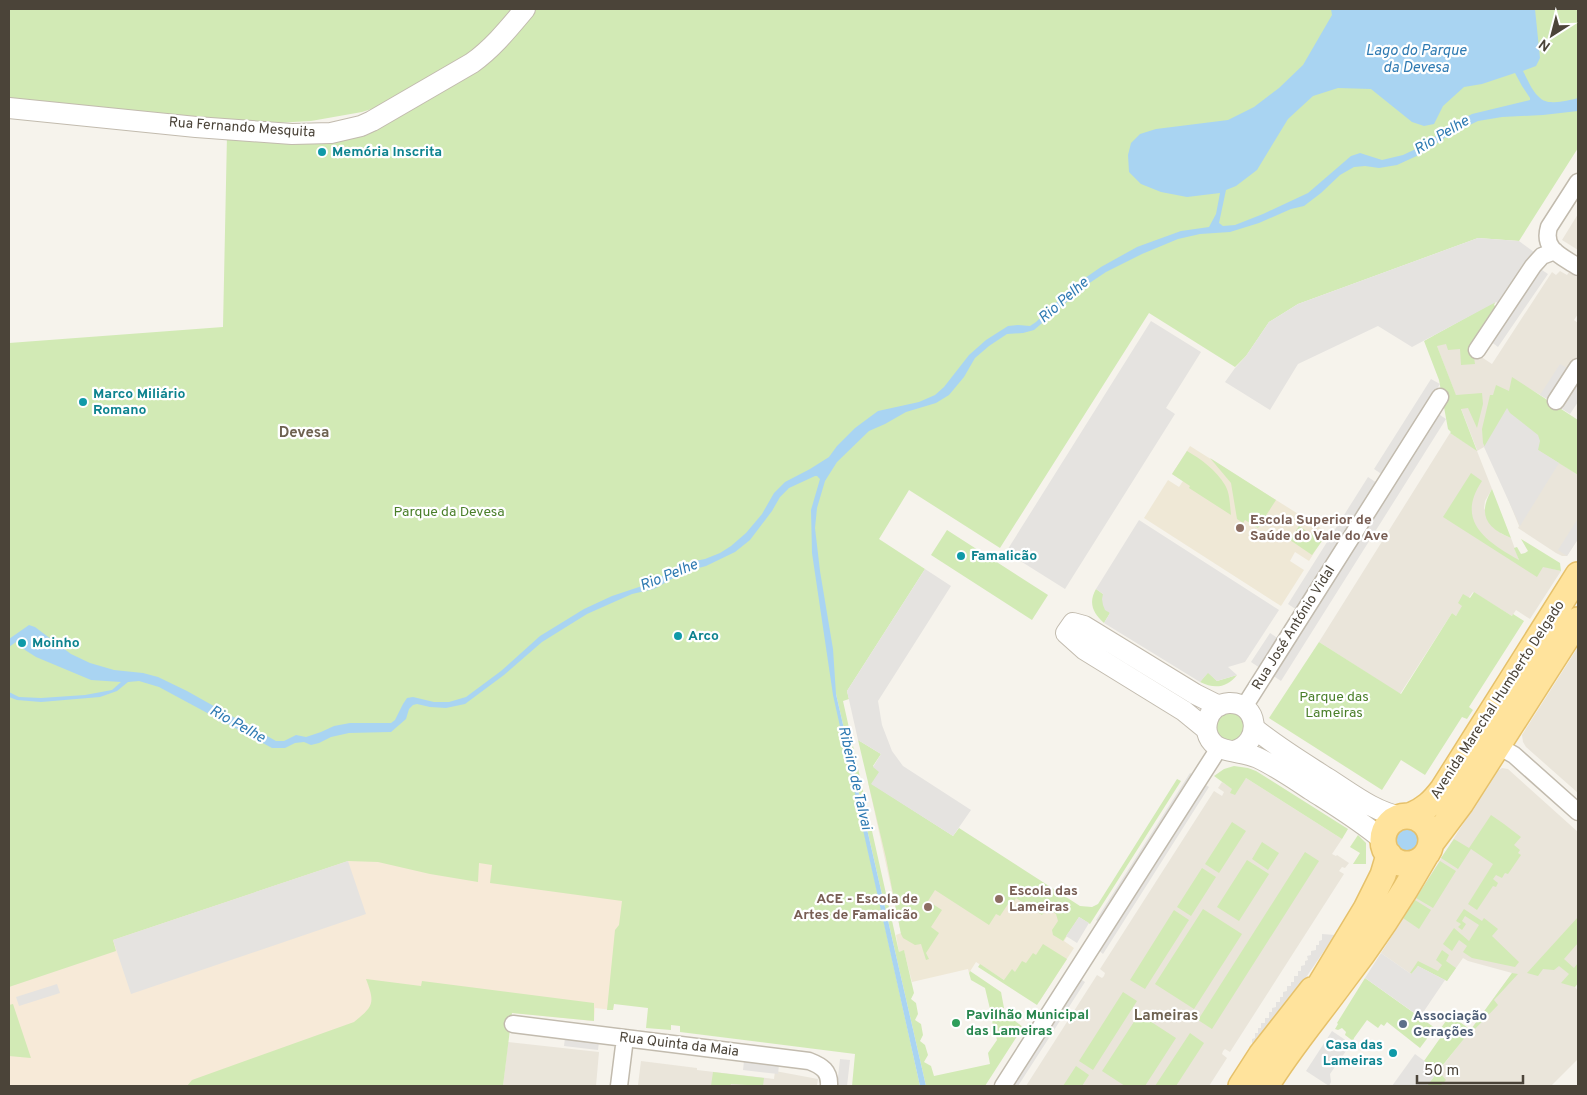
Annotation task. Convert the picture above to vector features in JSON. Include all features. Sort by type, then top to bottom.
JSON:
[{"type":"main road","name":"Avenida Marechal Humberto Delgado","points":[[1406,816],[1424,810],[1443,789],[1578,575]]},
{"type":"main road","name":"Avenida Marechal Humberto Delgado","points":[[1257,1086],[1300,1018],[1406,888],[1428,850],[1461,803],[1578,620]]},
{"type":"main road","points":[[1406,816],[1417,818],[1423,822],[1431,835],[1428,850],[1418,861],[1411,864],[1395,860],[1386,847],[1385,832],[1389,825],[1395,820],[1406,816]]},
{"type":"main road","name":"Avenida Marechal Humberto Delgado","points":[[1278,1086],[1334,978],[1355,928],[1376,891],[1383,875],[1386,847]]},
{"type":"main road","name":"Avenida Marechal Humberto Delgado","points":[[1241,1086],[1261,1055],[1334,978]]},
{"type":"main road","name":"Avenida Marechal Humberto Delgado","points":[[1266,1086],[1334,978]]},
{"type":"street","name":"Rua Fernando Mesquita","points":[[9,108],[196,127],[292,134],[331,133],[346,130],[372,120],[472,63],[498,41],[525,9]]},
{"type":"street","points":[[1578,182],[1549,227],[1547,234],[1548,242],[1554,252],[1578,267]]},
{"type":"street","points":[[1477,350],[1532,266],[1542,256],[1554,252]]},
{"type":"street","points":[[1556,401],[1578,367]]},
{"type":"street","name":"Rua José António Vidal","points":[[1244,707],[1440,397]]},
{"type":"street","points":[[1206,729],[1184,711],[1085,650],[1066,633],[1073,623],[1084,626],[1195,694],[1219,706]]},
{"type":"street","points":[[1003,1086],[1226,750],[1246,745],[1250,740],[1254,728],[1253,720],[1244,707],[1227,703],[1219,706],[1210,713],[1208,718],[1206,729],[1210,740],[1226,750],[1256,757],[1272,765],[1354,818],[1386,847]]},
{"type":"street","points":[[1254,728],[1282,750],[1364,802],[1382,811],[1406,816]]},
{"type":"street","points":[[1496,749],[1508,751],[1514,755],[1578,812]]},
{"type":"street","name":"Rua Quinta da Maia","points":[[514,1024],[809,1061],[820,1065],[826,1071],[829,1086]]},
{"type":"street","points":[[620,1086],[625,1038]]},
{"type":"shaded area","points":[[1578,214],[1578,250],[1562,240]]},
{"type":"shaded area","points":[[1478,238],[1519,241],[1534,252],[1499,304],[1496,302],[1412,347],[1378,326],[1298,364],[1270,410],[1225,382],[1246,356],[1269,322],[1298,304]]},
{"type":"shaded area","points":[[1539,268],[1548,274],[1498,347],[1490,341]]},
{"type":"shaded area","points":[[1560,271],[1567,275],[1569,272],[1578,278],[1578,314],[1574,320],[1578,323],[1578,355],[1549,400],[1523,385],[1484,447],[1477,451],[1492,489],[1485,501],[1484,508],[1493,527],[1511,538],[1519,560],[1561,571],[1530,619],[1516,610],[1512,616],[1473,592],[1456,616],[1452,613],[1400,694],[1319,642],[1450,433],[1477,450],[1433,336],[1442,331],[1492,364],[1552,272],[1556,275]]},
{"type":"shaded area","points":[[1151,321],[1201,352],[1166,408],[1175,414],[1065,589],[1006,552]]},
{"type":"shaded area","points":[[1560,364],[1569,369],[1549,400],[1540,395]]},
{"type":"shaded area","points":[[1578,377],[1578,402],[1570,414],[1559,407]]},
{"type":"shaded area","points":[[1431,379],[1440,384],[1383,475],[1374,469]]},
{"type":"shaded area","points":[[1507,408],[1510,413],[1538,435],[1540,441],[1538,450],[1559,463],[1520,526],[1484,447]]},
{"type":"shaded area","points":[[1437,413],[1446,419],[1281,681],[1272,675]]},
{"type":"shaded area","name":"Escola Superior de Saúde do Vale do Ave","points":[[1190,446],[1327,532],[1309,561],[1295,552],[1290,561],[1304,570],[1281,606],[1144,518],[1168,480],[1179,487],[1183,481],[1172,474]]},
{"type":"shaded area","points":[[1538,449],[1578,475],[1578,539],[1567,556],[1556,553],[1518,528],[1519,526],[1508,499]]},
{"type":"shaded area","points":[[1368,477],[1377,483],[1297,610],[1288,604]]},
{"type":"shaded area","points":[[1139,520],[1279,610],[1245,662],[1228,667],[1237,675],[1217,681],[1208,673],[1200,682],[1104,623],[1110,613],[1105,610],[1103,605],[1103,594],[1096,589]]},
{"type":"shaded area","points":[[1577,520],[1578,539],[1567,556],[1558,550]]},
{"type":"shaded area","points":[[925,569],[951,586],[878,701],[882,725],[892,751],[903,766],[971,810],[953,836],[871,784],[879,772],[873,767],[881,754],[858,740],[847,691]]},
{"type":"shaded area","points":[[1270,633],[1279,639],[1260,668],[1251,662]]},
{"type":"shaded area","points":[[1578,647],[1578,793],[1526,747],[1522,735]]},
{"type":"shaded area","points":[[650,755],[613,1010],[595,1008],[594,1021],[399,1002],[376,1086],[9,1086],[9,972]]},
{"type":"shaded area","points":[[1502,768],[1508,769],[1578,832],[1578,983],[1575,987],[1578,991],[1578,1059],[1551,1086],[1427,1086],[1512,973],[1463,958],[1447,981],[1418,966],[1411,974],[1381,953],[1496,772]]},
{"type":"shaded area","points":[[1190,773],[1194,775],[1100,923],[1096,920]]},
{"type":"shaded area","points":[[1246,778],[1342,839],[1332,854],[1349,863],[1339,871],[1344,874],[1230,1052],[1225,1049],[1223,1051],[1222,1054],[1227,1058],[1209,1086],[1026,1086],[1097,975],[1102,978],[1104,976],[1105,973],[1100,969],[1214,791],[1222,796],[1224,792],[1218,788],[1222,782],[1233,789]]},
{"type":"shaded area","name":"Escola das Lameiras","points":[[868,782],[1079,917],[1064,941],[1074,948],[1039,1002],[976,962],[969,973],[968,969],[912,982],[904,951],[899,952],[896,935],[901,933]]},
{"type":"shaded area","points":[[1203,783],[1209,787],[1103,954],[1097,949]]},
{"type":"shaded area","points":[[348,861],[366,914],[131,994],[113,940]]},
{"type":"shaded area","points":[[1079,917],[1089,923],[1077,943],[1066,936]]},
{"type":"shaded area","points":[[1322,934],[1335,935],[1261,1043],[1252,1043],[1255,1033],[1258,1033],[1258,1028],[1261,1028],[1261,1023],[1265,1023],[1265,1018],[1269,1018],[1269,1012],[1272,1012],[1272,1008],[1276,1007],[1276,1002],[1280,1002],[1283,992],[1287,991],[1287,986],[1291,986],[1291,982],[1294,982],[1294,976],[1298,976],[1301,966],[1305,965],[1305,961],[1308,960],[1307,956],[1311,955],[1311,951],[1316,950],[1316,945],[1319,945],[1319,941],[1322,940]]},
{"type":"shaded area","points":[[1381,953],[1411,974],[1418,966],[1445,980],[1420,1017],[1365,978]]},
{"type":"shaded area","points":[[1079,978],[1085,982],[1018,1086],[1009,1086]]},
{"type":"shaded area","points":[[57,984],[60,993],[19,1006],[16,997]]},
{"type":"shaded area","points":[[1332,1031],[1347,1041],[1342,1048],[1346,1051],[1330,1074],[1331,1082],[1329,1086],[1306,1071]]},
{"type":"shaded area","points":[[565,1038],[599,1042],[598,1050],[564,1046]]},
{"type":"shaded area","points":[[508,1042],[599,1052],[596,1086],[503,1086]]},
{"type":"shaded area","points":[[1415,1054],[1438,1071],[1427,1086],[1392,1086]]},
{"type":"shaded area","points":[[840,1059],[850,1060],[847,1086],[837,1086]]},
{"type":"shaded area","points":[[641,1061],[774,1079],[775,1071],[818,1079],[817,1086],[642,1086],[638,1085]]},
{"type":"shaded area","points":[[744,1061],[779,1065],[778,1074],[743,1070]]},
{"type":"green space","points":[[9,9],[515,9],[497,30],[467,57],[384,105],[362,112],[311,121],[275,123],[9,103]]},
{"type":"green space","name":"Parque da Devesa","points":[[533,9],[1578,9],[1578,148],[1519,241],[1478,238],[1298,304],[1269,322],[1246,356],[1235,367],[1149,313],[1000,548],[909,490],[879,539],[925,569],[847,691],[849,699],[843,701],[899,952],[904,950],[914,993],[911,999],[916,1003],[918,1014],[915,1020],[921,1024],[923,1035],[920,1041],[925,1045],[928,1055],[924,1062],[931,1066],[934,1076],[990,1064],[988,1053],[997,1040],[992,1021],[1002,1019],[1002,1017],[1007,1015],[1023,1027],[985,1086],[926,1086],[836,694],[834,695],[920,1086],[852,1086],[855,1054],[680,1032],[680,1026],[671,1025],[671,1030],[646,1028],[648,1008],[614,1004],[613,1010],[607,1010],[615,930],[619,925],[622,901],[490,883],[492,865],[479,863],[478,882],[430,874],[378,862],[348,861],[113,940],[116,951],[9,987],[9,343],[223,327],[227,135],[319,143],[359,133]]},
{"type":"green space","points":[[1496,301],[1494,305],[1497,308],[1473,351],[1475,364],[1461,365],[1460,349],[1448,350],[1446,344],[1437,346],[1456,395],[1482,393],[1483,404],[1477,428],[1468,408],[1461,409],[1477,451],[1450,433],[1448,429],[1439,380],[1424,341]]},
{"type":"green space","points":[[1512,377],[1578,420],[1578,475],[1538,450],[1500,479],[1483,443],[1482,429],[1490,395],[1493,395],[1496,385],[1509,391]]},
{"type":"green space","points":[[1187,451],[1208,465],[1225,485],[1230,500],[1231,515],[1189,488],[1190,486],[1172,474]]},
{"type":"green space","points":[[1210,458],[1276,500],[1258,528],[1245,520],[1243,523],[1237,519],[1231,483]]},
{"type":"green space","points":[[1471,473],[1482,481],[1474,495],[1472,508],[1473,519],[1486,537],[1519,560],[1514,548],[1517,547],[1521,554],[1528,551],[1521,539],[1560,563],[1561,571],[1543,567],[1537,577],[1443,517]]},
{"type":"green space","points":[[1492,489],[1511,538],[1495,529],[1486,519],[1485,506]]},
{"type":"green space","points":[[1299,526],[1322,541],[1312,555],[1290,540]]},
{"type":"green space","points":[[947,530],[1048,595],[1032,620],[931,555]]},
{"type":"green space","points":[[1096,589],[1103,594],[1110,613],[1104,623],[1095,612],[1092,603]]},
{"type":"green space","name":"Parque das Lameiras","points":[[1474,592],[1512,616],[1513,614],[1524,621],[1469,707],[1473,710],[1467,719],[1462,717],[1425,775],[1401,760],[1382,790],[1269,718],[1319,642],[1401,694],[1452,613],[1456,616],[1462,606],[1458,603],[1463,594],[1470,598]]},
{"type":"green space","points":[[1208,672],[1217,681],[1237,675],[1225,685],[1210,686],[1200,682]]},
{"type":"green space","points":[[1227,712],[1239,716],[1243,721],[1243,734],[1233,743],[1220,740],[1214,723],[1216,719]]},
{"type":"green space","name":"Escola das Lameiras","points":[[858,740],[881,754],[873,766],[880,771],[872,784],[953,836],[959,828],[1080,906],[1092,907],[1098,904],[1177,779],[1181,781],[1090,924],[1079,917],[1063,941],[1053,935],[1052,930],[1058,921],[1056,914],[1047,908],[1042,915],[1016,898],[1011,906],[1008,904],[1000,916],[996,914],[989,925],[935,890],[928,901],[942,910],[931,927],[939,933],[926,953],[929,959],[926,960],[921,944],[915,945],[903,938],[901,934],[886,858]]},
{"type":"green space","points":[[1234,766],[1256,771],[1348,829],[1342,839],[1246,778],[1235,795],[1230,793],[1232,789],[1214,776],[1224,769]]},
{"type":"green space","points":[[1491,815],[1521,837],[1514,845],[1520,850],[1518,853],[1521,855],[1508,874],[1505,873],[1502,878],[1496,875],[1493,879],[1498,883],[1496,887],[1493,886],[1477,910],[1468,904],[1493,864],[1471,849],[1458,869],[1441,858],[1454,839],[1469,848]]},
{"type":"green space","points":[[1232,822],[1246,831],[1219,873],[1205,864]]},
{"type":"green space","points":[[1358,835],[1366,843],[1366,864],[1353,864],[1360,853],[1350,847]]},
{"type":"green space","points":[[1262,842],[1279,853],[1268,870],[1252,859]]},
{"type":"green space","points":[[1305,852],[1319,861],[1212,1029],[1198,1020]]},
{"type":"green space","points":[[1247,860],[1269,874],[1239,921],[1217,907]]},
{"type":"green space","points":[[1440,861],[1456,871],[1433,908],[1416,898]]},
{"type":"green space","points":[[1202,868],[1216,877],[1191,916],[1177,907]]},
{"type":"green space","points":[[1415,900],[1431,910],[1419,929],[1403,918]]},
{"type":"green space","points":[[1203,909],[1242,934],[1194,1009],[1155,984]]},
{"type":"green space","points":[[1464,909],[1482,921],[1484,918],[1498,929],[1492,936],[1519,962],[1515,967],[1472,958],[1463,952],[1467,946],[1459,940],[1452,951],[1443,944],[1454,928],[1469,941],[1479,925],[1465,916],[1462,921],[1466,924],[1462,930],[1458,927],[1461,924],[1456,921]]},
{"type":"green space","points":[[1174,910],[1189,920],[1145,989],[1130,980]]},
{"type":"green space","points":[[1578,917],[1578,943],[1564,959],[1574,968],[1578,963],[1578,983],[1575,987],[1561,983],[1569,974],[1559,966],[1554,970],[1543,969],[1538,976],[1527,973]]},
{"type":"green space","points":[[1043,944],[1067,959],[1037,1005],[978,967],[980,964],[1004,980],[1012,969],[1015,972],[1022,961],[1026,963],[1033,953],[1036,955]]},
{"type":"green space","points":[[1442,950],[1449,955],[1446,961],[1456,968],[1447,981],[1418,966],[1412,974],[1410,973],[1418,961],[1438,971],[1442,965],[1436,960]]},
{"type":"green space","points":[[970,971],[1001,992],[1004,1008],[990,1009],[985,988],[971,980]]},
{"type":"green space","points":[[1512,973],[1518,974],[1494,1000],[1498,1005],[1474,1030],[1472,1028]]},
{"type":"green space","points":[[1365,978],[1435,1028],[1420,1048],[1387,1022],[1384,1026],[1381,1024],[1378,1028],[1367,1020],[1353,1041],[1345,1035],[1346,1032],[1342,1028],[1335,1029]]},
{"type":"green space","points":[[366,979],[421,986],[422,981],[594,1003],[594,1021],[512,1013],[503,1086],[187,1086],[192,1080],[354,1022],[366,1012],[371,1003],[371,994]]},
{"type":"green space","points":[[1123,992],[1137,1001],[1093,1070],[1079,1061]]},
{"type":"green space","points":[[13,1004],[31,1058],[9,1056],[9,1005]]},
{"type":"green space","points":[[1139,1014],[1176,1038],[1145,1086],[1125,1086],[1102,1071]]},
{"type":"green space","points":[[1450,1015],[1471,1030],[1438,1071],[1424,1061],[1443,1034],[1439,1031]]},
{"type":"green space","points":[[1190,1033],[1204,1043],[1176,1086],[1155,1086]]},
{"type":"green space","points":[[1076,1066],[1089,1075],[1082,1086],[1063,1086]]},
{"type":"green space","points":[[1438,1071],[1446,1080],[1440,1086],[1427,1086]]},
{"type":"green space","points":[[713,1072],[764,1078],[763,1086],[731,1084],[730,1086],[711,1086]]},
{"type":"water","name":"Lago do Parque da Devesa","points":[[1331,9],[1535,9],[1540,58],[1536,66],[1523,71],[1534,91],[1541,99],[1554,102],[1578,98],[1578,111],[1502,117],[1478,121],[1449,135],[1421,154],[1397,165],[1379,168],[1354,167],[1340,175],[1304,206],[1230,232],[1200,234],[1178,239],[1142,254],[1106,272],[1088,284],[1034,330],[1007,334],[989,346],[975,358],[964,377],[949,395],[936,403],[906,412],[869,431],[837,462],[825,481],[817,508],[815,528],[833,649],[836,694],[926,1086],[920,1086],[833,695],[812,553],[811,510],[820,479],[817,476],[789,488],[780,497],[750,540],[735,552],[706,566],[684,572],[654,589],[632,594],[587,614],[542,642],[504,675],[465,704],[446,708],[413,705],[409,709],[406,719],[391,732],[349,733],[331,737],[311,745],[304,742],[295,743],[285,748],[272,748],[159,687],[139,681],[128,682],[117,691],[100,697],[41,702],[17,700],[9,697],[9,692],[19,697],[41,698],[85,695],[112,690],[121,682],[91,680],[36,657],[16,642],[9,647],[9,639],[29,625],[35,627],[71,654],[90,663],[114,670],[143,673],[158,677],[187,691],[276,741],[284,741],[296,735],[306,737],[334,726],[350,723],[391,723],[395,720],[407,698],[413,697],[434,702],[449,702],[466,697],[501,671],[540,636],[584,609],[612,596],[654,582],[677,566],[705,559],[731,546],[746,533],[762,514],[774,493],[785,482],[829,457],[855,428],[878,411],[919,402],[935,395],[944,387],[969,355],[986,340],[1008,326],[1030,326],[1072,287],[1101,267],[1137,247],[1181,231],[1209,227],[1216,214],[1220,193],[1187,197],[1161,192],[1141,184],[1129,172],[1128,155],[1131,143],[1140,134],[1156,129],[1228,120],[1254,107],[1279,88],[1303,65],[1332,15]],"holes":[[[1515,73],[1530,100],[1472,114],[1453,124],[1420,147],[1403,155],[1382,160],[1360,153],[1351,156],[1308,193],[1235,225],[1223,226],[1219,223],[1226,190],[1236,186],[1257,170],[1288,119],[1313,96],[1338,88],[1371,89],[1412,122],[1424,126],[1434,124],[1443,106],[1464,87],[1482,84]]]},
{"type":"water","points":[[1407,825],[1413,826],[1421,834],[1421,846],[1413,854],[1407,855],[1401,854],[1393,846],[1392,840],[1393,834],[1401,826]]},
{"type":"place","name":"Memória Inscrita","points":[[322,152]]},
{"type":"place","name":"Marco Miliário Romano","points":[[83,402]]},
{"type":"place","name":"Escola Superior de Saúde do Vale do Ave","points":[[1240,528]]},
{"type":"place","name":"Famalicão","points":[[961,556]]},
{"type":"place","name":"Arco","points":[[678,636]]},
{"type":"place","name":"Moinho","points":[[22,643]]},
{"type":"place","name":"Escola das Lameiras","points":[[999,899]]},
{"type":"place","name":"ACE - Escola de Artes de Famalicão","points":[[928,907]]},
{"type":"place","name":"Pavilhão Municipal das Lameiras","points":[[956,1023]]},
{"type":"place","name":"Associação Gerações","points":[[1403,1024]]},
{"type":"place","name":"Casa das Lameiras","points":[[1393,1053]]},
{"type":"district","name":"Devesa","points":[[304,433]]},
{"type":"district","name":"Lameiras","points":[[1166,1016]]},
{"type":"water label","name":"Rio Pelhe","points":[[1442,136]]},
{"type":"water label","name":"Rio Pelhe","points":[[1064,301]]},
{"type":"water label","name":"Rio Pelhe","points":[[669,576]]},
{"type":"water label","name":"Rio Pelhe","points":[[237,725]]},
{"type":"water label","name":"Ribeiro de Talvai","points":[[854,778]]}]
